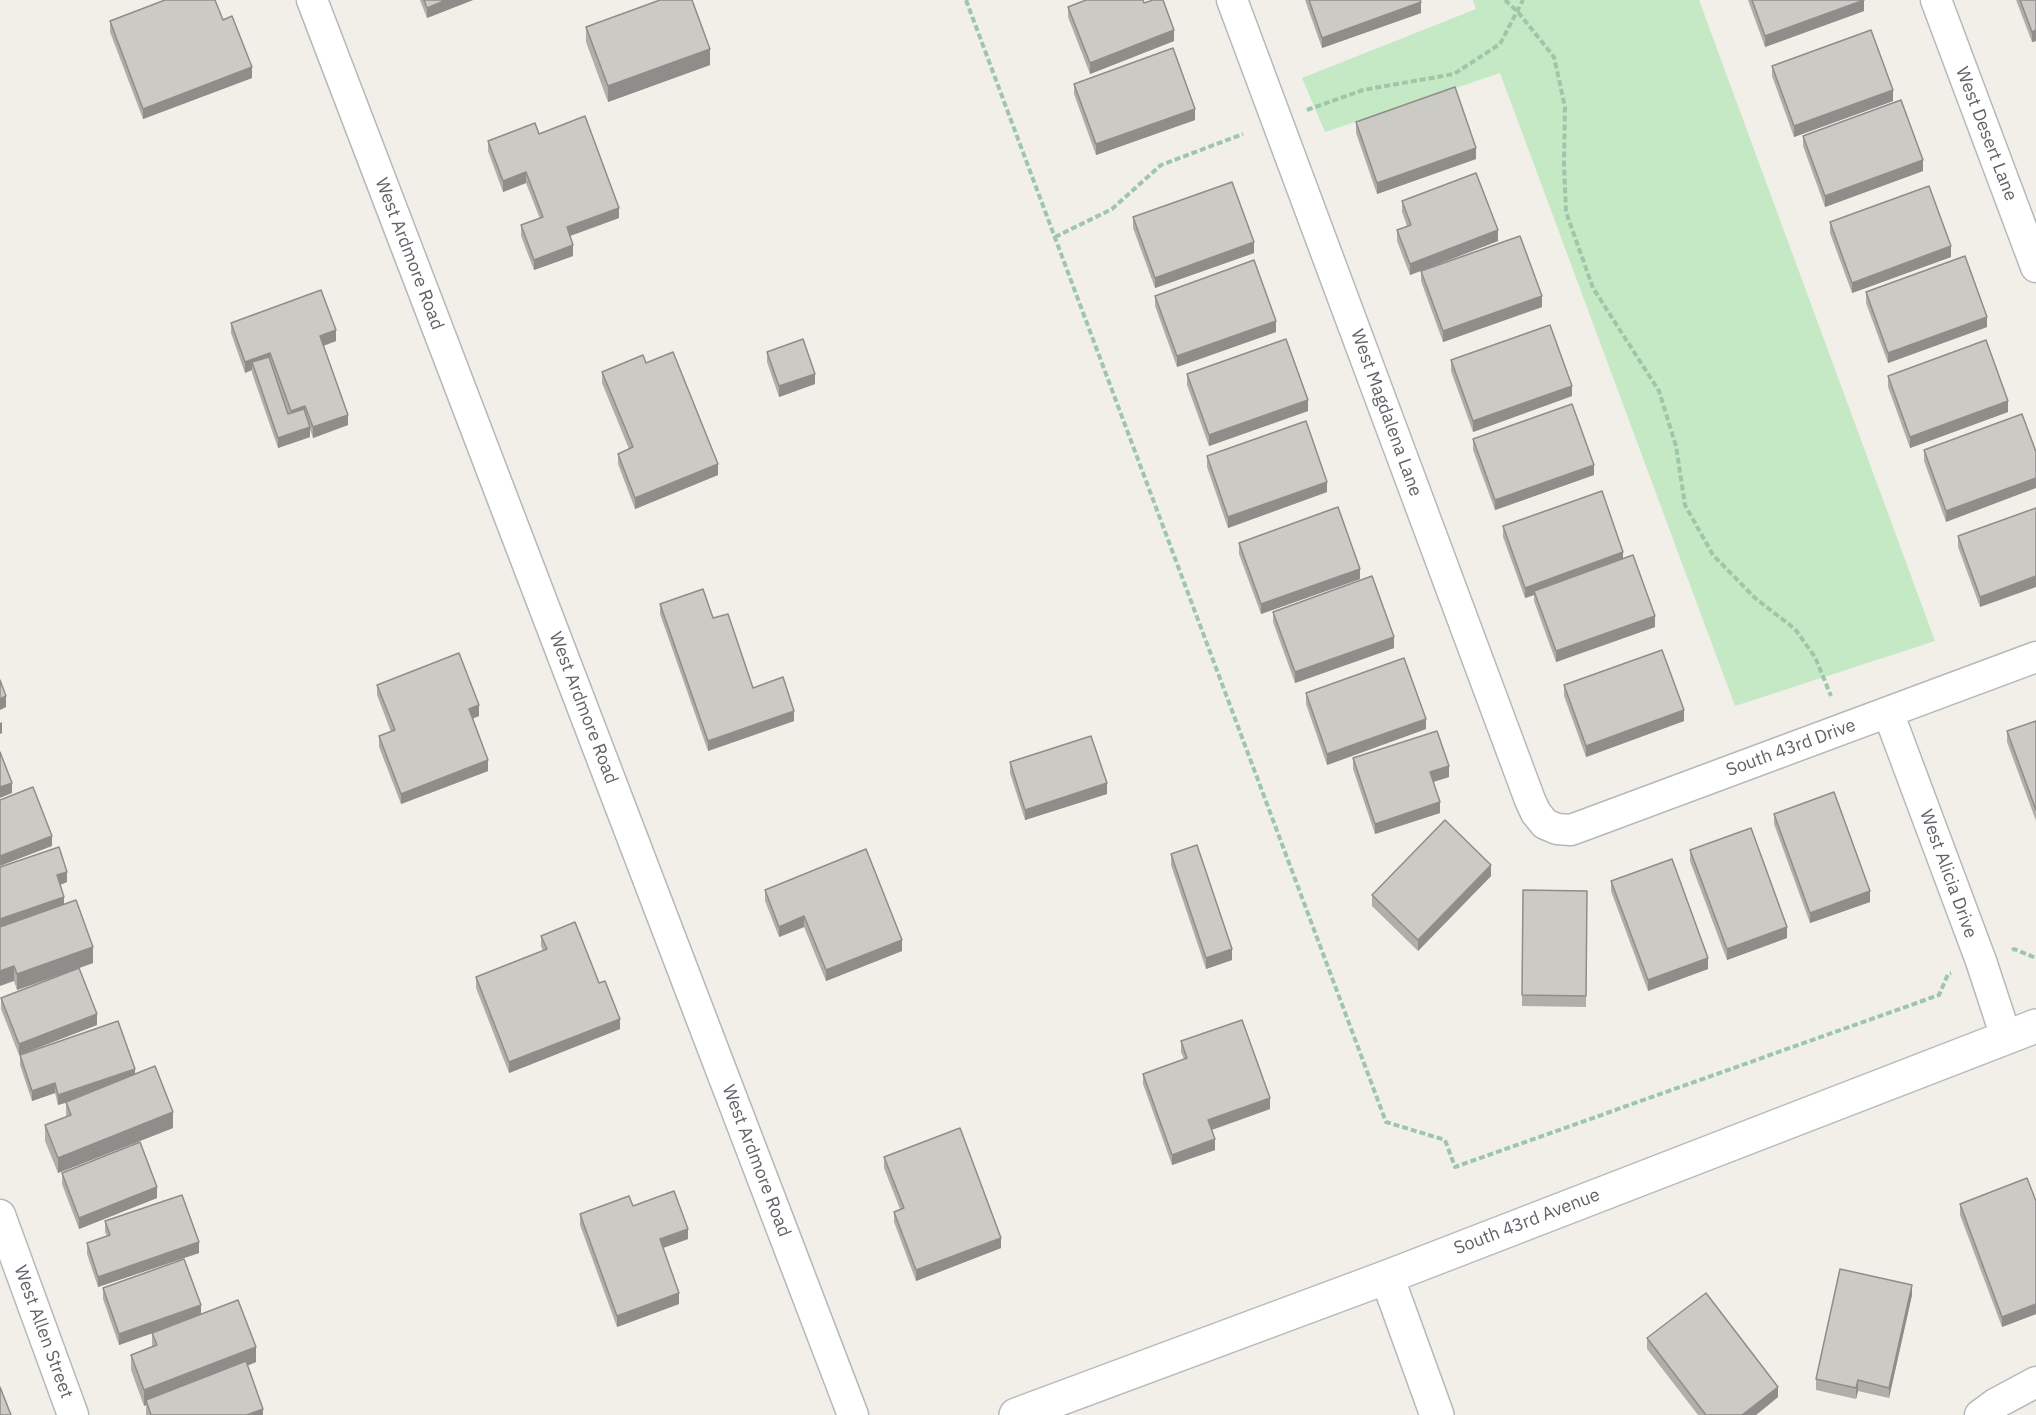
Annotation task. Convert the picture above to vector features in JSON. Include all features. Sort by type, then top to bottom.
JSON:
[{"type":"street","name":"West Ardmore Road","points":[[312,0],[853,1415]]},
{"type":"street","name":"West Magdalena Lane","points":[[1232,0],[1530,800],[1536,813],[1545,824]]},
{"type":"street","name":"West Desert Lane","points":[[1936,0],[2036,267]]},
{"type":"street","name":"South 43rd Drive","points":[[1545,824],[1557,829],[1571,830],[2036,657]]},
{"type":"street","name":"West Alicia Drive","points":[[1888,712],[1981,961],[2021,1031]]},
{"type":"street","name":"South 43rd Avenue","points":[[1016,1415],[1387,1277],[2021,1031]]},
{"type":"street","name":"West Allen Street","points":[[0,1215],[73,1415]]},
{"type":"street","points":[[1387,1277],[1437,1415]]},
{"type":"street","points":[[1980,1415],[1995,1404],[2036,1382]]},
{"type":"path","points":[[966,0],[1386,1122],[1445,1140],[1455,1167],[1940,995],[1948,974],[2014,949],[2036,958]]},
{"type":"path","points":[[1505,0],[1518,12],[1554,57],[1565,107],[1566,212],[1593,288],[1659,391],[1676,446],[1685,506],[1713,555],[1755,598],[1796,629],[1815,657],[1831,696]]},
{"type":"path","points":[[1306,111],[1363,90],[1454,74],[1500,44],[1523,0]]},
{"type":"path","points":[[1055,237],[1112,209],[1161,165],[1243,134]]},
{"type":"green space","points":[[1473,0],[1699,0],[1935,641],[1735,706],[1500,73],[1325,132],[1302,78],[1476,9]]},
{"type":"building","points":[[165,0],[215,0],[223,20],[232,16],[252,67],[143,109],[110,21]]},
{"type":"building","points":[[424,0],[446,0],[427,8]]},
{"type":"building","points":[[660,0],[692,0],[710,49],[608,86],[586,27]]},
{"type":"building","points":[[1086,0],[1143,0],[1144,3],[1163,0],[1174,30],[1090,63],[1068,7]]},
{"type":"building","points":[[1309,0],[1420,0],[1421,2],[1322,38]]},
{"type":"building","points":[[1752,0],[1864,0],[1765,36]]},
{"type":"building","points":[[2020,0],[2036,0],[2036,30],[2032,32]]},
{"type":"building","points":[[1871,30],[1893,90],[1794,126],[1772,66]]},
{"type":"building","points":[[1173,48],[1195,109],[1096,144],[1074,84]]},
{"type":"building","points":[[1455,87],[1476,148],[1377,183],[1356,122]]},
{"type":"building","points":[[1901,100],[1923,160],[1825,196],[1803,136]]},
{"type":"building","points":[[585,116],[619,208],[567,227],[573,245],[534,260],[521,225],[543,217],[526,172],[503,181],[488,141],[535,123],[539,134]]},
{"type":"building","points":[[1476,173],[1498,230],[1410,264],[1397,230],[1411,225],[1402,201]]},
{"type":"building","points":[[1232,182],[1254,242],[1155,278],[1133,217]]},
{"type":"building","points":[[1929,186],[1951,246],[1852,283],[1830,222]]},
{"type":"building","points":[[1520,236],[1542,296],[1443,331],[1421,271]]},
{"type":"building","points":[[1965,256],[1987,317],[1888,353],[1866,292]]},
{"type":"building","points":[[1254,260],[1276,321],[1177,356],[1155,296]]},
{"type":"building","points":[[321,290],[336,330],[320,336],[348,415],[313,427],[305,406],[291,411],[270,353],[245,362],[231,323]]},
{"type":"building","points":[[1550,325],[1572,386],[1473,421],[1451,360]]},
{"type":"building","points":[[803,339],[815,374],[779,386],[767,352]]},
{"type":"building","points":[[1286,339],[1308,400],[1209,435],[1187,374]]},
{"type":"building","points":[[1986,340],[2008,401],[1910,437],[1888,376]]},
{"type":"building","points":[[673,352],[718,464],[635,498],[618,454],[633,447],[602,372],[643,355],[646,363]]},
{"type":"building","points":[[269,357],[288,414],[304,409],[310,427],[278,438],[252,362]]},
{"type":"building","points":[[1572,404],[1594,465],[1495,500],[1473,439]]},
{"type":"building","points":[[2022,414],[2036,452],[2036,478],[1946,511],[1924,450]]},
{"type":"building","points":[[1306,421],[1327,482],[1228,517],[1207,456]]},
{"type":"building","points":[[1602,491],[1623,552],[1525,588],[1503,526]]},
{"type":"building","points":[[1338,507],[1360,569],[1261,604],[1239,543]]},
{"type":"building","points":[[2036,508],[2036,576],[1980,597],[1958,536]]},
{"type":"building","points":[[1633,555],[1655,616],[1556,651],[1534,591]]},
{"type":"building","points":[[1372,576],[1394,637],[1295,672],[1273,612]]},
{"type":"building","points":[[703,589],[713,618],[728,614],[753,688],[783,677],[794,711],[708,741],[660,604]]},
{"type":"building","points":[[1662,650],[1684,710],[1586,746],[1564,685]]},
{"type":"building","points":[[459,653],[479,705],[469,709],[488,760],[401,794],[379,736],[395,730],[377,685]]},
{"type":"building","points":[[1404,658],[1426,719],[1327,754],[1306,693]]},
{"type":"building","points":[[0,680],[6,696],[0,699]]},
{"type":"building","points":[[2036,721],[2036,810],[2007,731]]},
{"type":"building","points":[[1437,731],[1449,766],[1430,772],[1440,802],[1375,824],[1353,758]]},
{"type":"building","points":[[1091,736],[1107,783],[1025,810],[1010,762]]},
{"type":"building","points":[[0,752],[12,783],[0,787]]},
{"type":"building","points":[[33,787],[52,836],[0,856],[0,800]]},
{"type":"building","points":[[1834,792],[1870,891],[1810,913],[1774,814]]},
{"type":"building","points":[[1445,820],[1491,865],[1418,940],[1372,895]]},
{"type":"building","points":[[1751,828],[1787,927],[1727,949],[1690,850]]},
{"type":"building","points":[[1197,845],[1232,949],[1206,958],[1171,854]]},
{"type":"building","points":[[59,847],[67,872],[57,875],[64,897],[0,919],[0,867]]},
{"type":"building","points":[[866,849],[902,940],[826,970],[804,916],[779,927],[765,890]]},
{"type":"building","points":[[1672,859],[1708,958],[1648,980],[1611,881]]},
{"type":"building","points":[[1523,890],[1587,891],[1586,996],[1522,995]]},
{"type":"building","points":[[76,900],[93,947],[17,974],[14,966],[0,971],[0,927]]},
{"type":"building","points":[[575,922],[599,983],[605,981],[620,1019],[509,1062],[476,977],[547,949],[541,936]]},
{"type":"building","points":[[79,968],[97,1014],[19,1044],[1,998]]},
{"type":"building","points":[[1242,1020],[1270,1098],[1208,1120],[1215,1139],[1172,1155],[1143,1074],[1187,1058],[1181,1041]]},
{"type":"building","points":[[118,1021],[135,1069],[58,1095],[55,1083],[32,1091],[20,1055]]},
{"type":"building","points":[[155,1066],[173,1112],[58,1158],[45,1125],[71,1115],[66,1102]]},
{"type":"building","points":[[960,1128],[1001,1238],[916,1270],[894,1212],[904,1208],[884,1157]]},
{"type":"building","points":[[140,1142],[157,1187],[79,1218],[62,1173]]},
{"type":"building","points":[[2027,1178],[2036,1201],[2036,1304],[2002,1317],[1960,1204]]},
{"type":"building","points":[[674,1191],[688,1229],[660,1239],[679,1293],[617,1316],[580,1214],[629,1196],[633,1206]]},
{"type":"building","points":[[182,1195],[199,1242],[98,1277],[87,1243],[110,1235],[105,1221]]},
{"type":"building","points":[[184,1259],[201,1305],[119,1334],[103,1288]]},
{"type":"building","points":[[1840,1269],[1912,1285],[1889,1388],[1858,1380],[1856,1388],[1816,1379]]},
{"type":"building","points":[[1706,1293],[1778,1387],[1742,1415],[1706,1415],[1647,1338]]},
{"type":"building","points":[[238,1300],[256,1347],[144,1390],[131,1355],[157,1345],[152,1333]]},
{"type":"building","points":[[246,1361],[263,1409],[247,1415],[151,1415],[146,1400]]},
{"type":"building","points":[[0,1387],[11,1415],[0,1415]]}]
